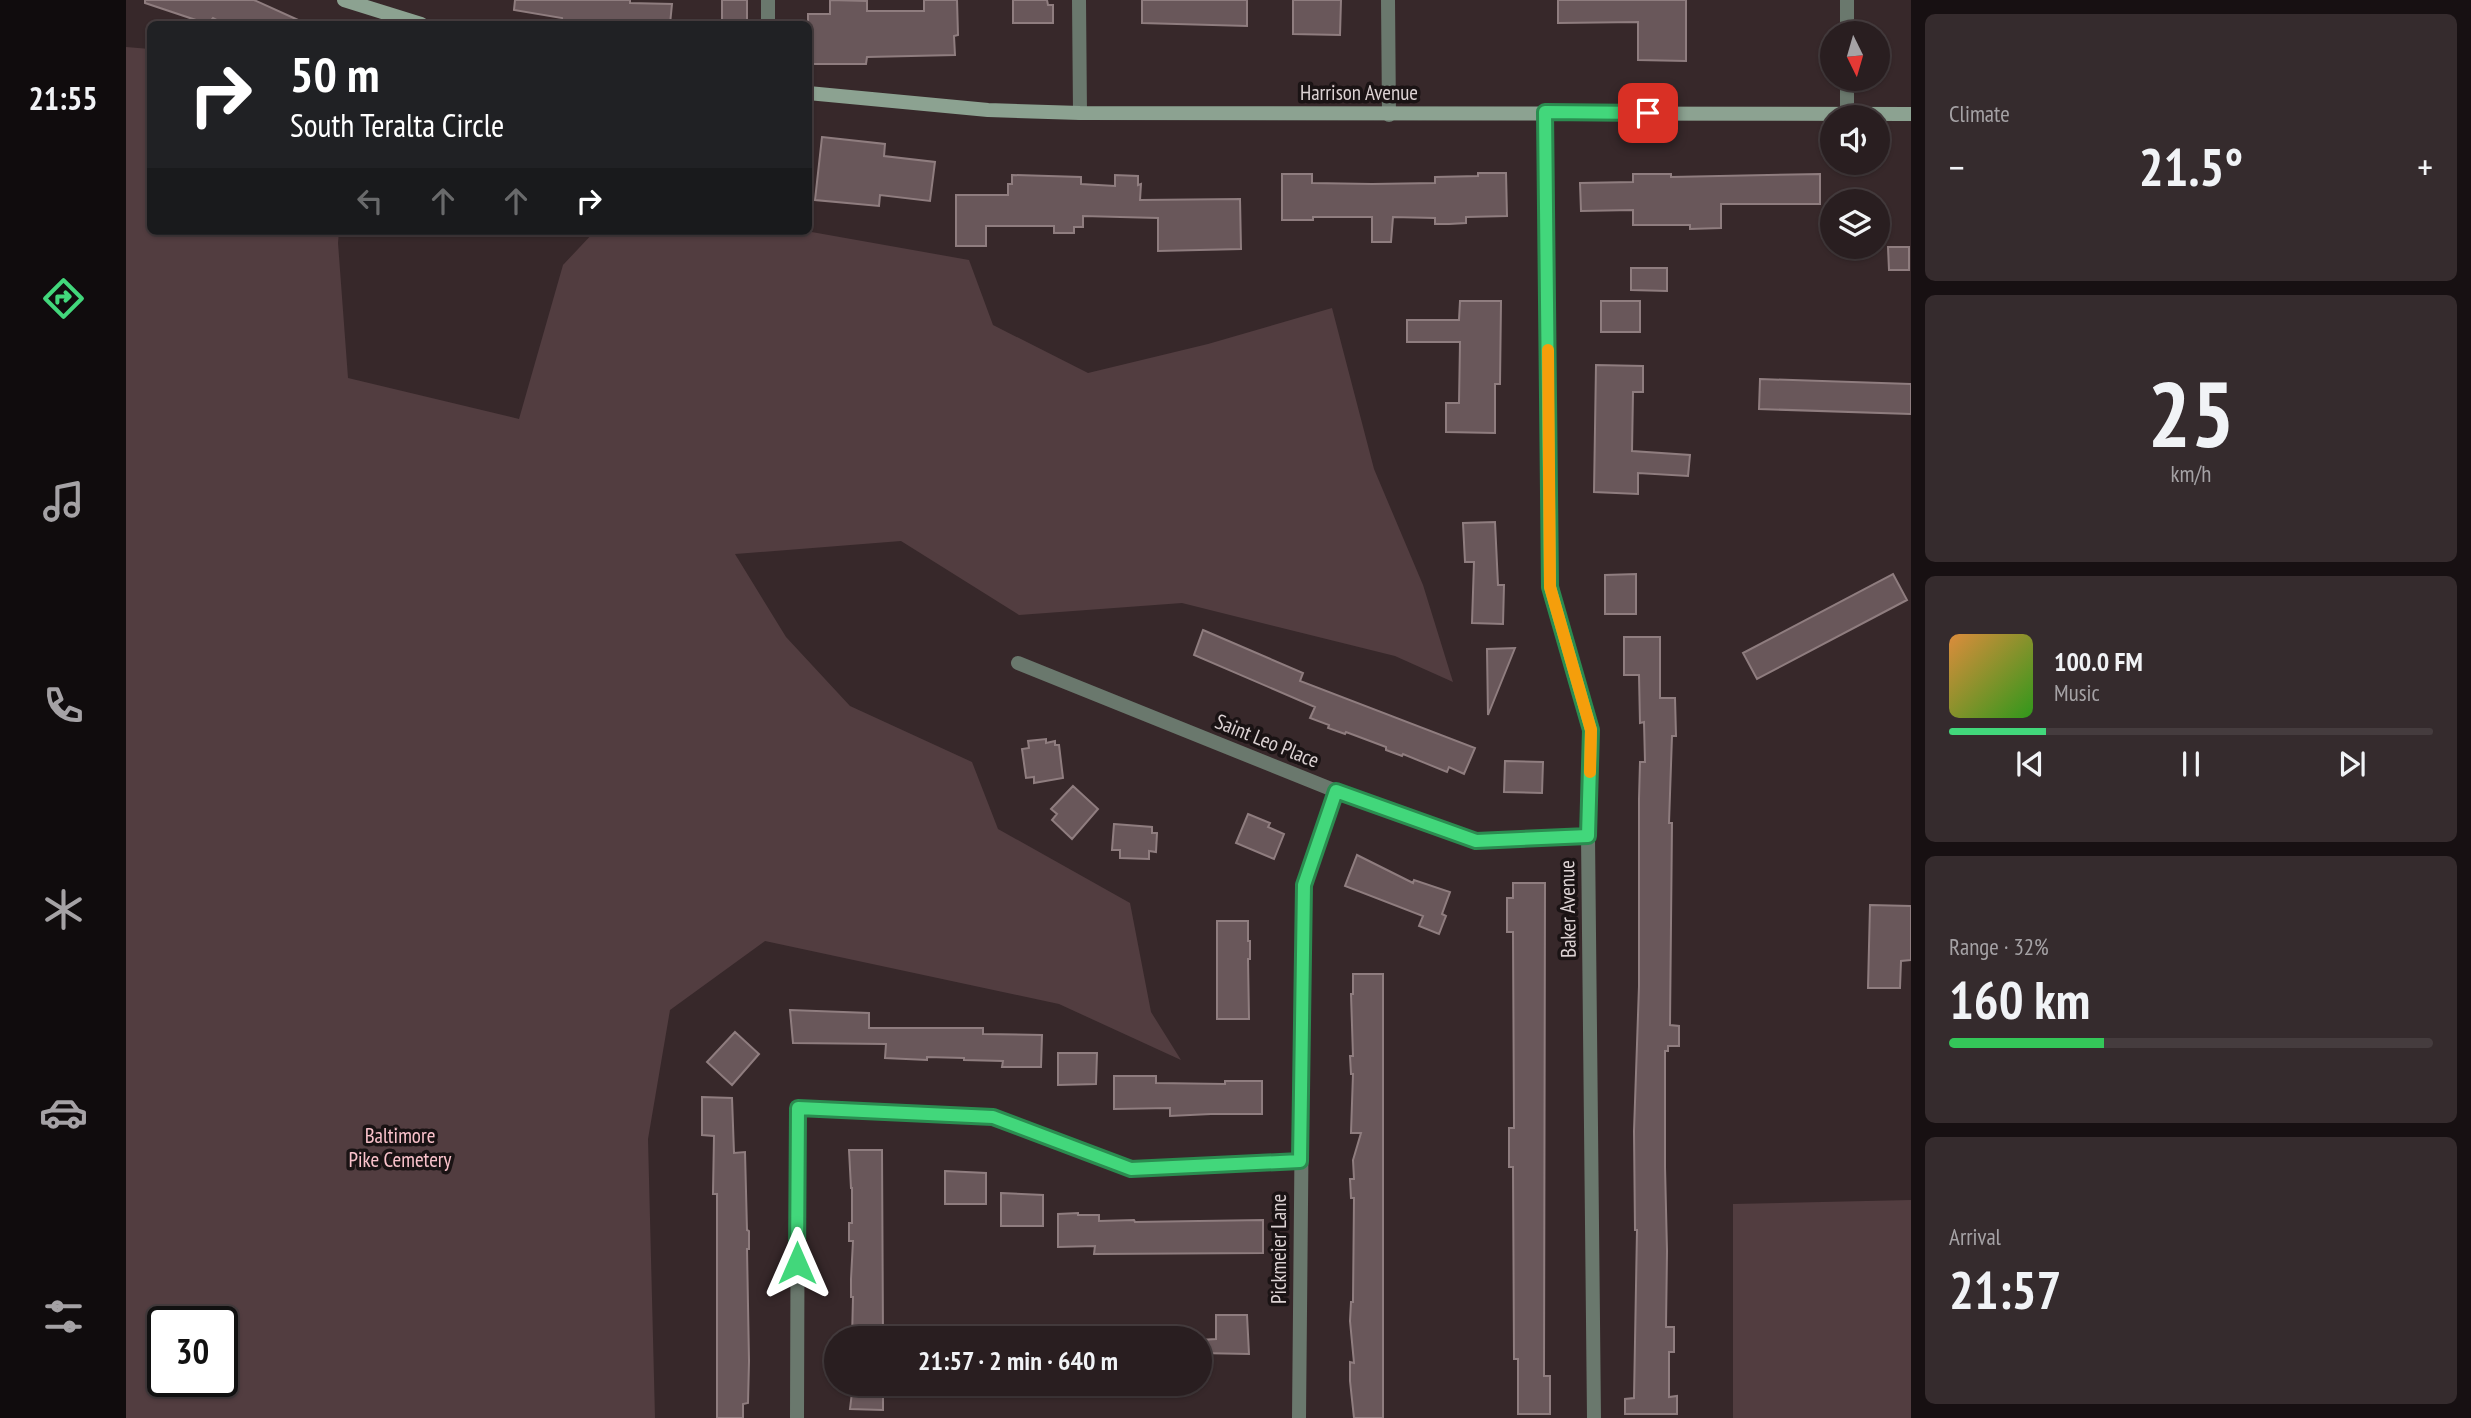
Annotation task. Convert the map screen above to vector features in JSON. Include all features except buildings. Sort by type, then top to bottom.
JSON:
[{"type":"main road","points":[[344,0],[411,21]]},
{"type":"main road","name":"Harrison Avenue","points":[[812,93],[988,110],[1080,113],[1820,113]]},
{"type":"main road","name":"Harrison Avenue","points":[[1890,114],[1911,114]]},
{"type":"street","points":[[768,0],[768,21]]},
{"type":"street","points":[[1079,0],[1080,113]]},
{"type":"street","points":[[1388,0],[1389,115]]},
{"type":"street","points":[[1847,0],[1847,21]]},
{"type":"street","name":"Baker Avenue","points":[[1545,112],[1550,587],[1591,730],[1588,836],[1594,1418]]},
{"type":"street","name":"Saint Leo Place","points":[[1018,663],[1336,791],[1476,841],[1588,836]]},
{"type":"street","name":"Pickmeier Lane","points":[[1299,1418],[1304,885],[1336,791]]},
{"type":"street","points":[[797,1418],[798,1108],[993,1117],[1131,1169],[1300,1161]]},
{"type":"green space","name":"Baltimore Pike Cemetery","points":[[126,47],[147,49],[147,235],[339,235],[348,378],[519,419],[563,265],[591,235],[812,235],[812,232],[969,260],[993,325],[1088,373],[1208,344],[1332,308],[1374,469],[1423,585],[1453,682],[1395,656],[1182,603],[1019,615],[901,541],[735,554],[786,637],[850,706],[972,762],[998,829],[1130,903],[1151,1012],[1181,1060],[1059,1004],[765,941],[670,1010],[648,1139],[655,1418],[126,1418]]},
{"type":"green space","points":[[1911,1200],[1911,1418],[1733,1418],[1733,1204]]},
{"type":"slow traffic","points":[[1548,350],[1550,587],[1591,730],[1590,772]]},
{"type":"route","points":[[797,1263],[798,1108],[993,1117],[1131,1169],[1300,1161],[1304,885],[1336,791],[1476,841],[1588,836],[1591,730],[1550,587],[1545,112],[1648,113]]}]
